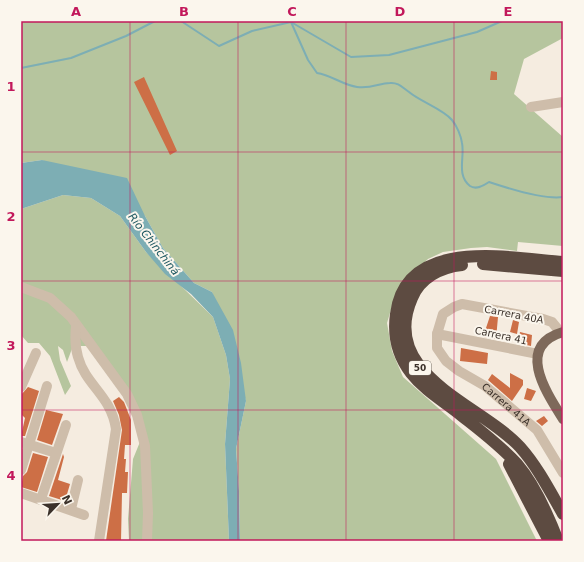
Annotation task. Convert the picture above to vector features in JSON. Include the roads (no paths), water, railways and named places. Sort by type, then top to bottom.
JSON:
[{"type":"highway","name":"50","points":[[558,541],[528,479],[517,464],[495,443],[418,382],[404,363],[396,340],[395,318],[398,302],[408,283],[424,267],[440,261],[472,256],[563,262]]},
{"type":"highway","name":"50","points":[[563,271],[473,264],[445,268],[425,280],[416,290],[406,319],[407,339],[410,351],[425,375],[439,387],[502,430],[520,448],[563,513]]},
{"type":"highway","points":[[495,443],[512,469],[549,541]]},
{"type":"main road","points":[[562,334],[546,341],[541,358],[546,378],[563,408]]},
{"type":"main road","name":"Carrera 41","points":[[541,358],[538,370],[541,381],[563,419]]},
{"type":"street","points":[[531,107],[563,102]]},
{"type":"street","points":[[21,287],[50,298],[71,317],[76,326],[127,394],[136,415],[145,446],[148,513],[147,541]]},
{"type":"street","name":"Carrera 40A","points":[[437,334],[443,314],[462,304],[543,319],[552,322],[562,334]]},
{"type":"street","points":[[76,326],[75,340],[78,357],[89,378],[109,405],[114,416],[116,430],[99,541]]},
{"type":"street","name":"Carrera 41A","points":[[437,334],[437,348],[446,361],[459,371],[485,386],[537,430],[563,473]]},
{"type":"street","name":"Carrera 41","points":[[437,334],[541,358]]},
{"type":"street","points":[[21,387],[36,354]]},
{"type":"street","points":[[21,470],[25,443],[46,386]]},
{"type":"street","points":[[41,499],[66,425]]},
{"type":"street","points":[[25,443],[56,453]]},
{"type":"street","points":[[71,510],[78,480]]},
{"type":"street","points":[[21,493],[84,515]]},
{"type":"water","name":"Río Chinchiná","points":[[42,160],[127,178],[145,216],[163,248],[194,283],[212,292],[233,330],[241,363],[246,401],[236,449],[240,541],[229,541],[225,444],[230,379],[226,355],[213,317],[191,294],[165,274],[146,252],[120,216],[91,198],[63,195],[21,209],[21,163]]},
{"type":"waterway","points":[[21,68],[71,58],[126,36],[155,21]]},
{"type":"waterway","points":[[181,21],[219,46],[252,31],[291,22],[351,57],[389,55],[477,32],[502,21]]},
{"type":"waterway","points":[[291,22],[308,60],[317,73],[357,87],[396,83],[414,96],[448,116],[456,125],[461,137],[463,148],[463,177],[470,186],[477,188],[489,182],[536,195],[546,197],[563,197]]}]
